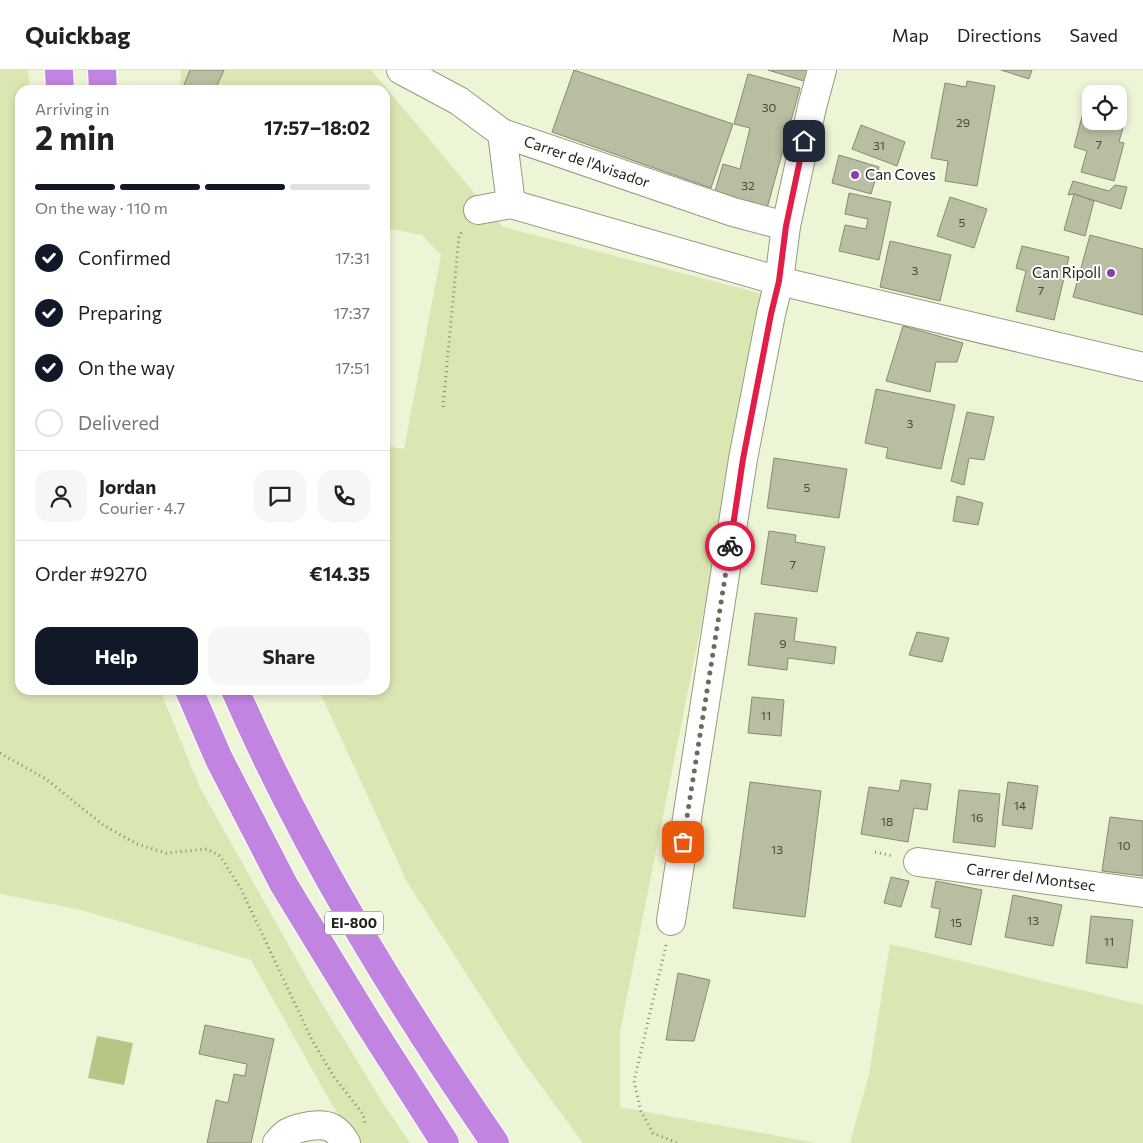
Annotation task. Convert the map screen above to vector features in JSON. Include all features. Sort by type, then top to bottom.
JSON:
[{"type":"highway","points":[[59,70],[60,85]]},
{"type":"highway","points":[[102,70],[103,85]]},
{"type":"highway","name":"EI-800","points":[[191,695],[219,759],[284,885],[367,1021],[445,1143]]},
{"type":"highway","name":"EI-800","points":[[237,695],[258,744],[321,866],[400,1001],[495,1143]]},
{"type":"street","name":"Carrer de l'Avisador","points":[[401,70],[459,101],[502,133],[733,212],[786,226]]},
{"type":"street","points":[[671,921],[743,459],[779,281],[786,226],[822,70]]},
{"type":"street","points":[[502,133],[511,204]]},
{"type":"street","points":[[478,210],[511,204],[779,281],[1143,367]]},
{"type":"street","name":"Carrer del Montsec","points":[[918,862],[1143,893]]},
{"type":"street","points":[[277,1143],[287,1133],[301,1128],[319,1126],[331,1127],[341,1135],[357,1137]]},
{"type":"path","points":[[443,407],[459,236],[478,210]]},
{"type":"path","points":[[0,752],[46,779],[103,825],[137,844],[166,853],[207,849],[220,856],[241,890],[312,1040],[334,1077],[363,1114],[357,1137]]},
{"type":"path","points":[[671,921],[634,1081],[641,1111],[653,1133],[677,1143]]},
{"type":"shaded area","points":[[0,70],[28,70],[30,85],[15,85],[15,695],[162,695],[200,788],[315,992],[383,1103],[410,1143],[357,1143],[331,1103],[251,960],[81,910],[0,894]]},
{"type":"shaded area","points":[[181,70],[371,70],[384,85],[180,85]]},
{"type":"shaded area","points":[[390,93],[503,227],[767,295],[620,1032],[620,1107],[816,1143],[583,1143],[522,1060],[407,882],[321,695],[390,695],[390,447],[404,449],[441,255],[422,235],[390,229]]},
{"type":"shaded area","points":[[890,944],[1143,1005],[1143,1143],[850,1143],[869,1074]]},
{"type":"shaded area","points":[[97,1036],[133,1043],[124,1085],[88,1078]]},
{"type":"building","points":[[190,70],[224,70],[217,85],[184,85]]},
{"type":"building","points":[[574,70],[733,124],[711,188],[552,132]]},
{"type":"building","points":[[768,70],[811,70],[807,82]]},
{"type":"building","points":[[1001,70],[1032,70],[1029,79]]},
{"type":"building","points":[[748,74],[800,88],[766,212],[713,198],[723,164],[740,169],[750,128],[734,124]]},
{"type":"building","points":[[967,81],[995,86],[977,186],[945,181],[948,161],[931,158],[945,83],[966,87]]},
{"type":"building","points":[[1082,117],[1082,130],[1122,130],[1119,142],[1124,143],[1114,181],[1081,172],[1087,151],[1074,147]]},
{"type":"building","points":[[861,125],[905,142],[897,166],[852,149]]},
{"type":"building","name":"Can Coves","points":[[839,155],[879,167],[871,194],[832,183]]},
{"type":"building","points":[[1073,181],[1109,191],[1115,185],[1127,187],[1121,209],[1074,194],[1068,195]]},
{"type":"building","points":[[849,193],[891,202],[879,260],[839,251],[845,225],[866,229],[868,219],[845,214]]},
{"type":"building","points":[[1074,194],[1094,201],[1085,236],[1064,230]]},
{"type":"building","points":[[950,197],[987,209],[974,248],[937,236]]},
{"type":"building","name":"Can Ripoll","points":[[1090,235],[1143,249],[1143,315],[1073,297]]},
{"type":"building","points":[[890,241],[951,255],[940,301],[880,287]]},
{"type":"building","points":[[1022,246],[1069,257],[1054,320],[1016,311],[1026,271],[1016,268]]},
{"type":"building","points":[[903,326],[963,343],[957,362],[936,362],[930,392],[886,381]]},
{"type":"building","points":[[876,389],[955,405],[941,469],[886,458],[888,448],[865,443]]},
{"type":"building","points":[[967,412],[994,417],[984,460],[969,458],[964,485],[951,481]]},
{"type":"building","points":[[774,458],[847,469],[839,518],[767,508]]},
{"type":"building","points":[[957,496],[983,503],[978,525],[953,521]]},
{"type":"building","points":[[769,531],[796,535],[795,542],[825,547],[817,592],[761,584]]},
{"type":"building","points":[[755,613],[797,618],[794,641],[836,647],[834,664],[788,658],[787,670],[748,665]]},
{"type":"building","points":[[917,632],[949,638],[942,662],[909,655]]},
{"type":"building","points":[[752,697],[784,700],[781,736],[748,733]]},
{"type":"building","points":[[901,780],[931,784],[927,810],[914,808],[908,842],[861,834],[869,787],[899,791]]},
{"type":"building","points":[[750,782],[821,791],[805,917],[733,908]]},
{"type":"building","points":[[1008,782],[1038,786],[1032,829],[1002,825]]},
{"type":"building","points":[[959,790],[1000,794],[995,847],[953,842]]},
{"type":"building","points":[[1110,817],[1143,821],[1143,876],[1102,871]]},
{"type":"building","points":[[891,877],[909,881],[901,907],[884,903]]},
{"type":"building","points":[[936,881],[982,890],[971,945],[935,937],[940,909],[931,907]]},
{"type":"building","points":[[1013,895],[1062,905],[1053,946],[1005,937]]},
{"type":"building","points":[[1091,916],[1133,920],[1127,968],[1086,963]]},
{"type":"building","points":[[678,973],[710,980],[694,1041],[666,1040]]},
{"type":"building","points":[[205,1025],[274,1039],[251,1143],[207,1143],[216,1100],[228,1103],[234,1074],[245,1076],[247,1064],[199,1054]]},
{"type":"way so far","points":[[683,842],[730,546]]},
{"type":"place","name":"Can Coves","points":[[855,175]]},
{"type":"place","name":"Can Ripoll","points":[[1111,273]]},
{"type":"route","points":[[730,546],[743,459],[779,281],[786,226],[804,141]]}]
